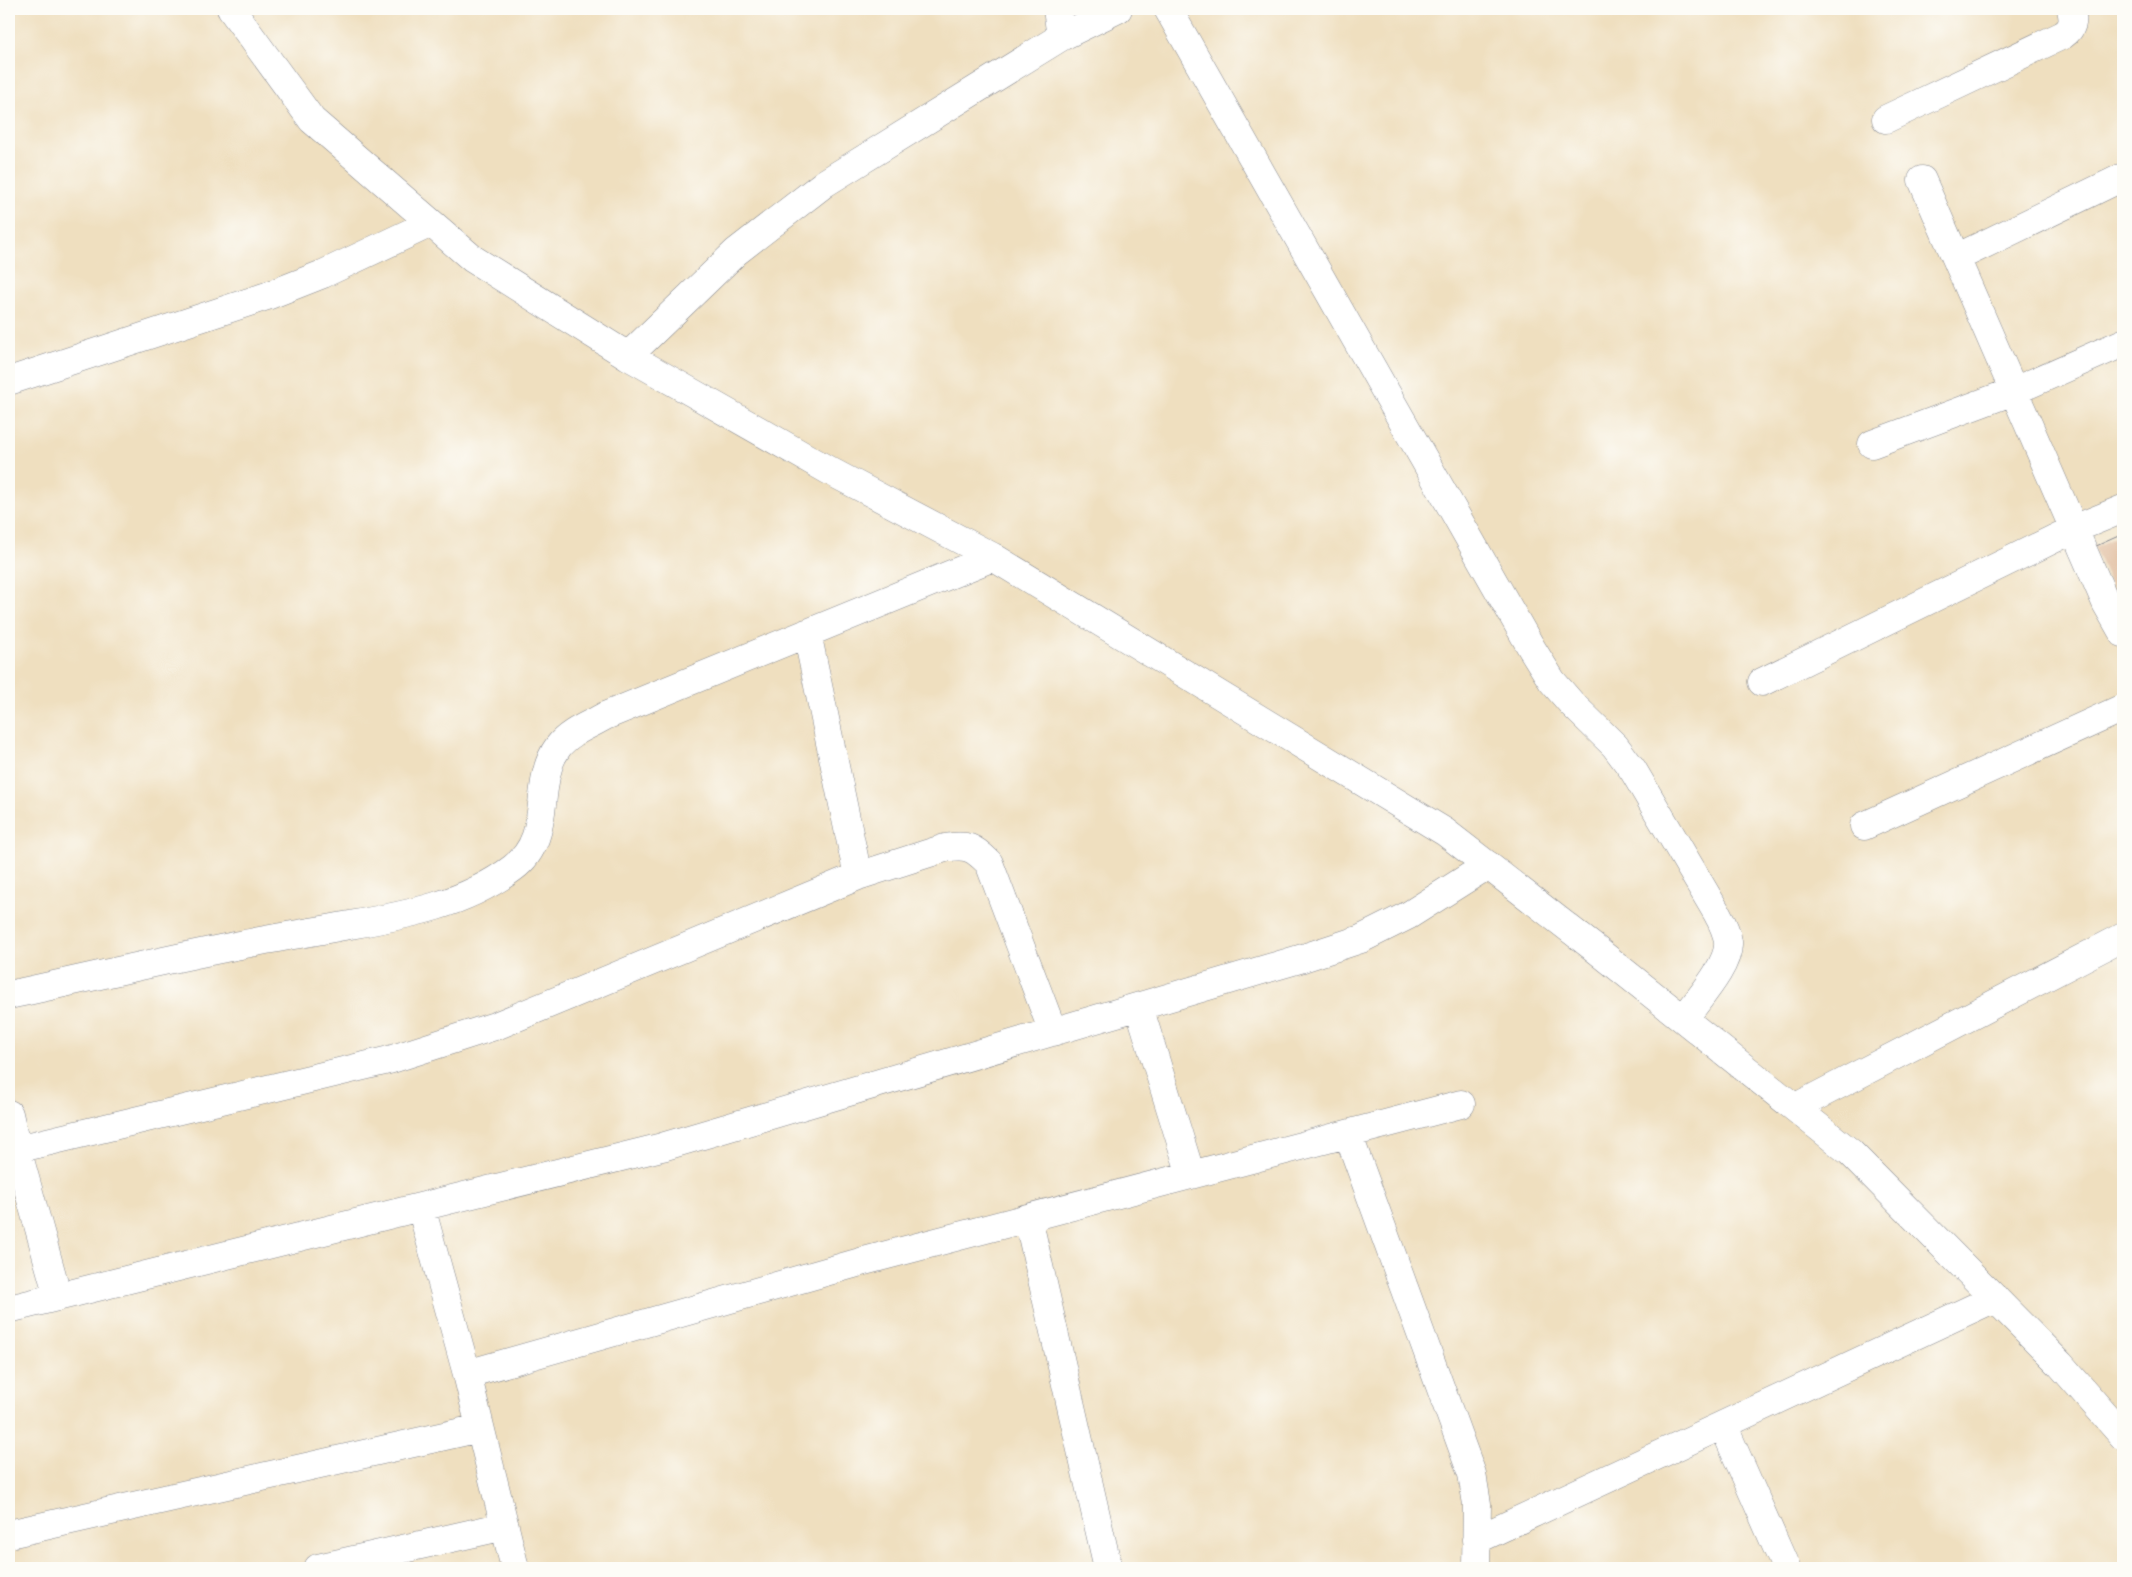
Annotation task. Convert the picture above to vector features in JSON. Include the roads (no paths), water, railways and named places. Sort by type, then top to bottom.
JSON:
[{"type":"street","points":[[231,9],[312,120],[473,259],[628,356],[828,470],[993,557],[1445,832],[1796,1107],[1850,1152],[2060,1364],[2123,1436]]},
{"type":"street","points":[[1057,9],[1061,37]]},
{"type":"street","points":[[628,356],[736,252],[825,183],[1061,37],[1118,9]]},
{"type":"street","points":[[1168,9],[1532,649],[1552,681],[1572,704],[1615,746],[1633,770],[1717,913],[1726,931],[1727,954],[1723,964],[1684,1019]]},
{"type":"street","points":[[1886,119],[2062,36],[2072,26],[2071,9]]},
{"type":"street","points":[[1956,258],[2123,177]]},
{"type":"street","points":[[1922,180],[2106,603],[2123,633]]},
{"type":"street","points":[[9,381],[267,296],[323,274],[431,223]]},
{"type":"street","points":[[1872,444],[2014,391],[2123,343]]},
{"type":"street","points":[[1762,682],[2074,529],[2123,509]]},
{"type":"street","points":[[9,995],[234,946],[412,914],[459,898],[494,881],[514,867],[532,845],[539,825],[548,766],[558,747],[565,739],[605,716],[993,557]]},
{"type":"street","points":[[807,634],[858,876]]},
{"type":"street","points":[[1864,826],[2123,708]]},
{"type":"street","points":[[13,1150],[389,1060],[498,1026],[858,876],[960,845],[976,850],[989,863],[1053,1032]]},
{"type":"street","points":[[9,1309],[662,1147],[1139,1007],[1361,939],[1409,915],[1488,865]]},
{"type":"street","points":[[1796,1107],[2123,937]]},
{"type":"street","points":[[1139,1007],[1191,1175]]},
{"type":"street","points":[[467,1374],[854,1264],[1461,1104]]},
{"type":"street","points":[[9,1114],[13,1150],[58,1297]]},
{"type":"street","points":[[1348,1134],[1472,1474],[1477,1504],[1476,1568]]},
{"type":"street","points":[[421,1207],[467,1374],[515,1568]]},
{"type":"street","points":[[1028,1218],[1108,1568]]},
{"type":"street","points":[[1476,1540],[1995,1298]]},
{"type":"street","points":[[1723,1425],[1786,1568]]},
{"type":"street","points":[[9,1534],[480,1428]]},
{"type":"street","points":[[318,1568],[505,1526]]}]
